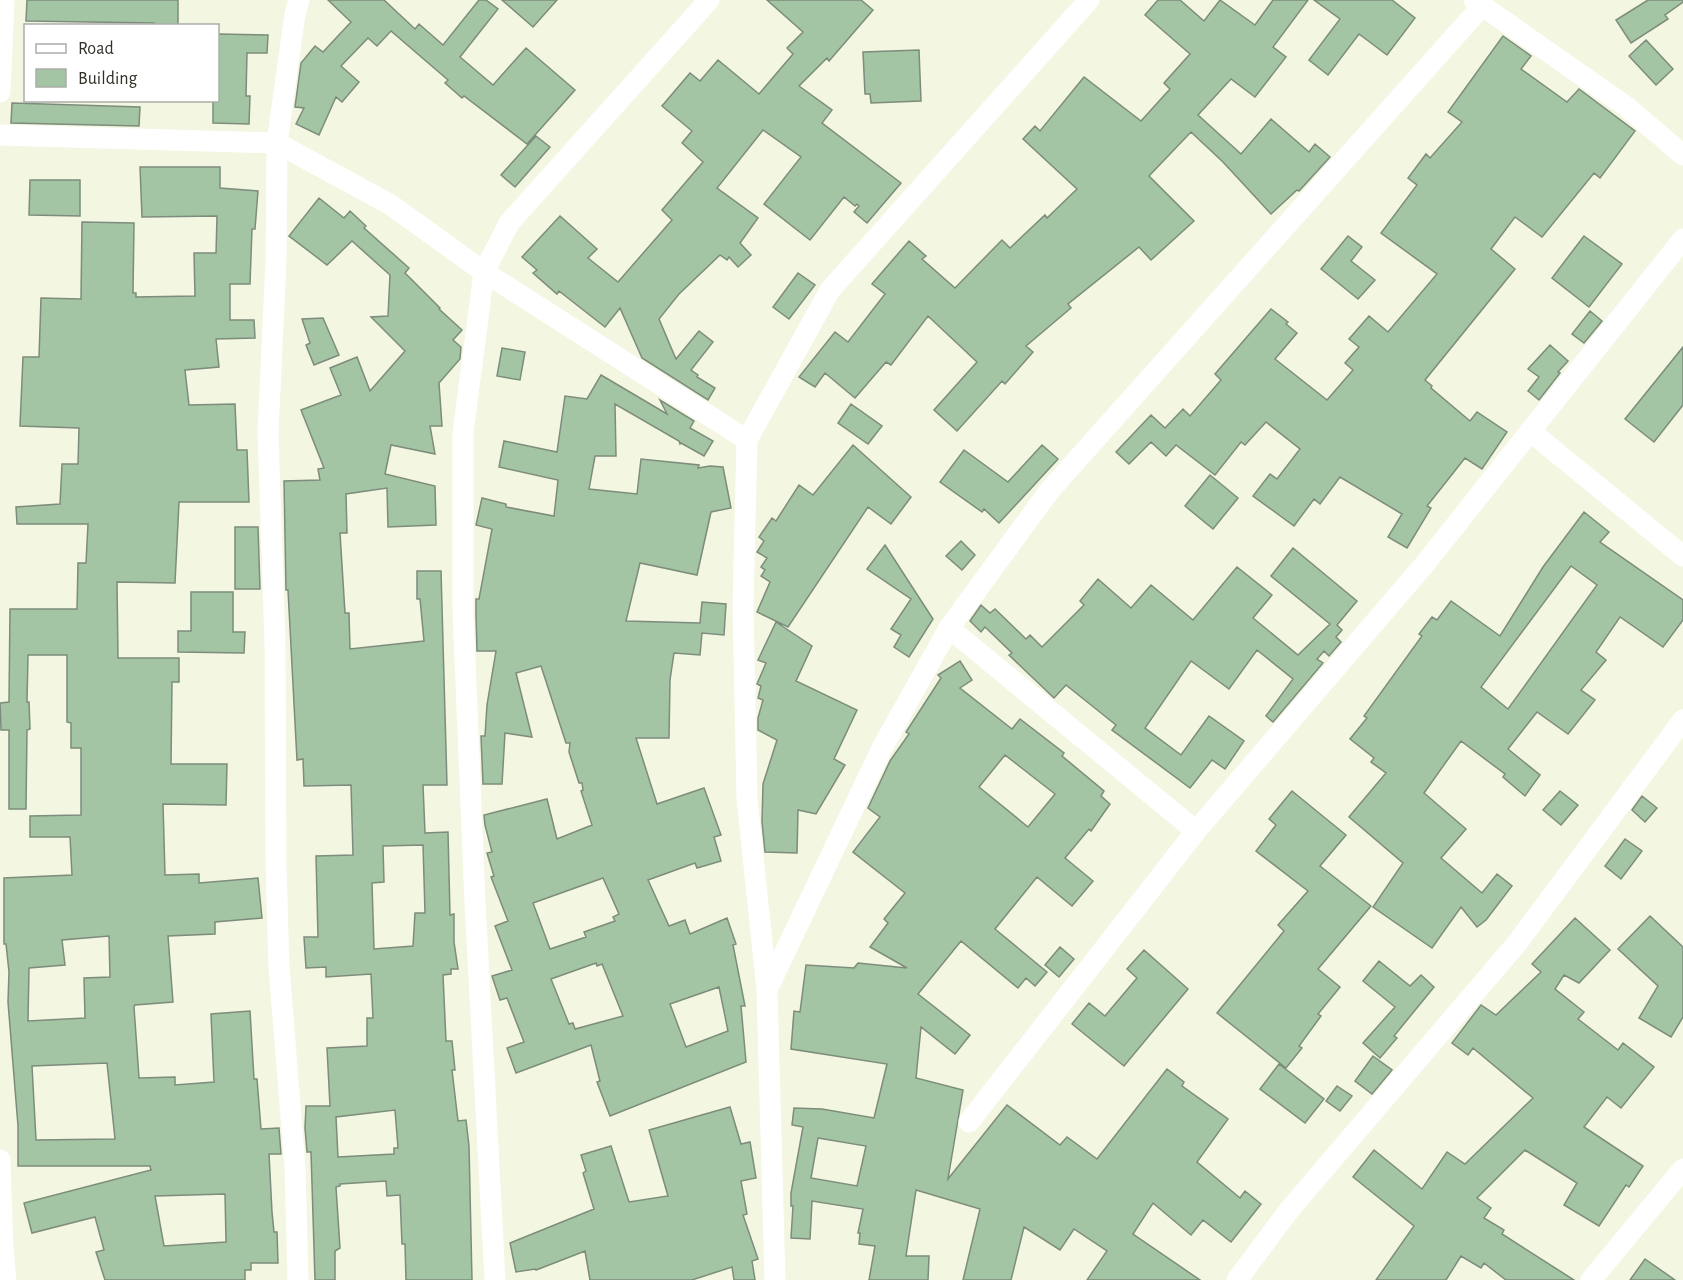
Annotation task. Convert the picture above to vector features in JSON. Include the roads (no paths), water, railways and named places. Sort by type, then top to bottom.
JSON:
[{"type":"street","points":[[0,92],[4,0]]},
{"type":"street","points":[[298,1280],[295,1167],[279,967],[275,644],[268,432],[276,262],[277,143],[295,14],[299,0]]},
{"type":"street","points":[[495,1280],[475,902],[463,611],[463,433],[484,273],[509,223],[709,0]]},
{"type":"street","points":[[775,1280],[767,990],[747,799],[743,606],[747,440],[830,290],[1089,0]]},
{"type":"street","points":[[767,990],[882,748],[949,628],[1050,490],[1478,3],[1627,107],[1683,155]]},
{"type":"street","points":[[0,135],[277,143],[391,205],[484,273],[747,440]]},
{"type":"street","points":[[969,1122],[1196,831],[1424,565],[1683,239]]},
{"type":"street","points":[[1530,431],[1683,556]]},
{"type":"street","points":[[949,628],[1196,831]]},
{"type":"street","points":[[1237,1280],[1290,1209],[1518,942],[1683,720]]},
{"type":"street","points":[[0,1160],[1,1219],[6,1280]]},
{"type":"street","points":[[1591,1280],[1683,1169]]}]
